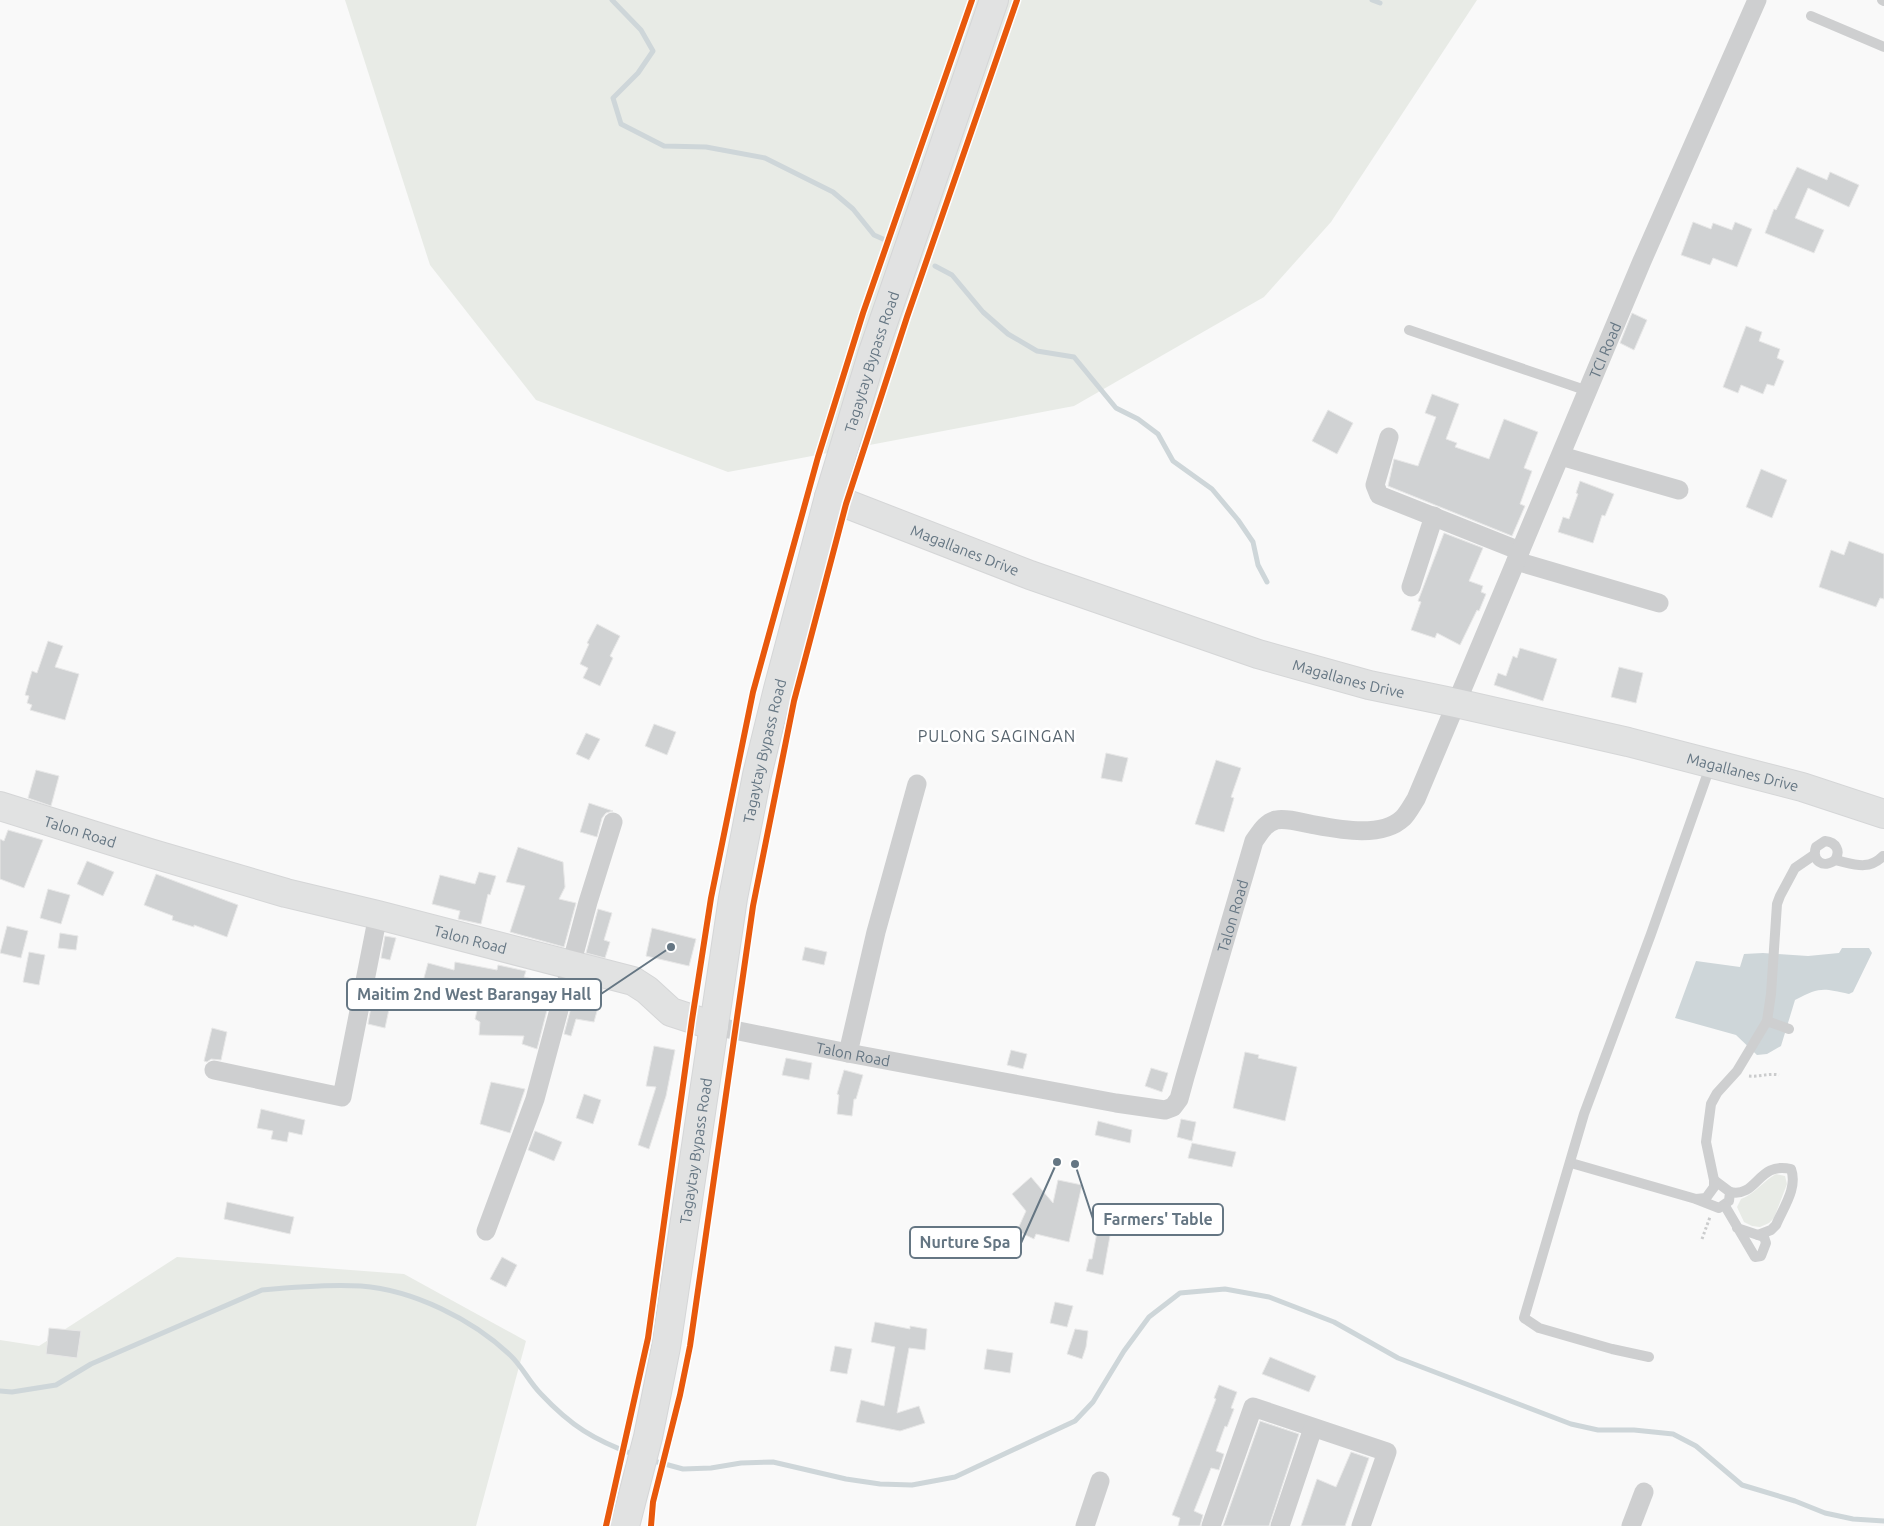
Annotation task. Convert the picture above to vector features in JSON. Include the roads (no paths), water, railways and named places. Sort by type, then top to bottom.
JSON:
[{"type":"street","name":"Tagaytay Bypass Road","points":[[628,1518],[648,1437],[666,1347],[733,898],[757,775],[829,497],[904,261],[994,0]]},
{"type":"street","name":"TCI Road","points":[[1456,703],[1642,261],[1756,0]]},
{"type":"street","points":[[1389,437],[1375,485],[1379,495],[1434,516],[1518,556],[1659,602]]},
{"type":"street","points":[[1561,456],[1679,490]]},
{"type":"street","name":"Magallanes Drive","points":[[829,497],[1030,574],[1258,654],[1369,685],[1628,742],[1711,763],[1802,787],[1884,814]]},
{"type":"street","points":[[1411,587],[1434,516]]},
{"type":"street","name":"Talon Road","points":[[0,806],[286,893],[633,981],[647,990],[671,1012],[714,1026],[1116,1103],[1165,1110],[1173,1106],[1179,1099],[1254,841],[1264,827],[1276,820],[1290,820],[1329,828],[1375,831],[1387,829],[1403,818],[1416,799],[1456,703]]},
{"type":"street","points":[[848,1053],[876,932],[917,784]]},
{"type":"street","points":[[486,1231],[536,1099],[588,902],[614,822]]},
{"type":"street","points":[[214,1070],[342,1097],[378,915]]},
{"type":"street","points":[[1211,1526],[1253,1406],[1387,1452],[1361,1526]]},
{"type":"street","points":[[1280,1526],[1314,1428]]},
{"type":"street","points":[[1085,1526],[1100,1481]]},
{"type":"street","points":[[1631,1526],[1644,1492]]},
{"type":"lane","points":[[1811,16],[1884,47]]},
{"type":"lane","points":[[1409,330],[1588,390]]},
{"type":"lane","points":[[1649,1357],[1612,1349],[1539,1328],[1524,1318],[1584,1114],[1651,934],[1711,763]]},
{"type":"lane","points":[[1696,1199],[1706,1198],[1714,1187],[1706,1142],[1711,1104],[1717,1093],[1737,1071],[1767,1021],[1771,994],[1777,904],[1795,868],[1814,855],[1818,844],[1825,841],[1829,842],[1837,849],[1837,857],[1828,864],[1821,864],[1814,855]]},
{"type":"lane","points":[[1835,860],[1864,866],[1876,864],[1883,856]]},
{"type":"lane","points":[[1767,1021],[1789,1029]]},
{"type":"lane","points":[[1570,1164],[1696,1199],[1719,1208],[1729,1201],[1730,1192]]},
{"type":"lane","points":[[1714,1180],[1730,1192],[1738,1194],[1744,1192],[1765,1172],[1784,1167],[1790,1169],[1793,1176],[1793,1186],[1776,1225],[1771,1230],[1758,1235]]},
{"type":"lane","points":[[1724,1206],[1755,1257],[1761,1256],[1766,1243],[1764,1237],[1738,1228]]},
{"type":"waterway","points":[[612,0],[641,30],[653,51],[638,73],[613,98],[621,124],[664,146],[706,147],[765,158],[833,192],[853,209],[874,235],[883,239]]},
{"type":"waterway","points":[[1372,0],[1380,3]]},
{"type":"waterway","points":[[935,266],[952,275],[983,312],[1008,334],[1037,351],[1074,357],[1116,408],[1138,419],[1158,434],[1173,461],[1212,489],[1238,520],[1253,542],[1258,565],[1267,582]]},
{"type":"waterway","points":[[0,1391],[12,1392],[56,1385],[91,1364],[262,1290],[299,1287],[361,1286],[401,1293],[460,1318],[495,1342],[510,1355],[541,1394],[573,1423],[595,1438],[635,1455]]},
{"type":"waterway","points":[[650,1460],[683,1469],[773,1462],[846,1479],[880,1484],[912,1485],[955,1477],[1075,1421],[1093,1402],[1124,1351],[1149,1317],[1180,1293],[1225,1289],[1269,1297],[1334,1322],[1398,1358],[1571,1424],[1598,1430],[1634,1430],[1673,1434],[1696,1446],[1742,1485],[1795,1501],[1825,1513],[1853,1519],[1884,1521]]},
{"type":"place","name":"Maitim 2nd West Barangay Hall","points":[[671,947]]},
{"type":"place","name":"Nurture Spa","points":[[1057,1162]]},
{"type":"place","name":"Farmers' Table","points":[[1075,1164]]},
{"type":"district","name":"PULONG SAGINGAN","points":[[997,736]]}]
